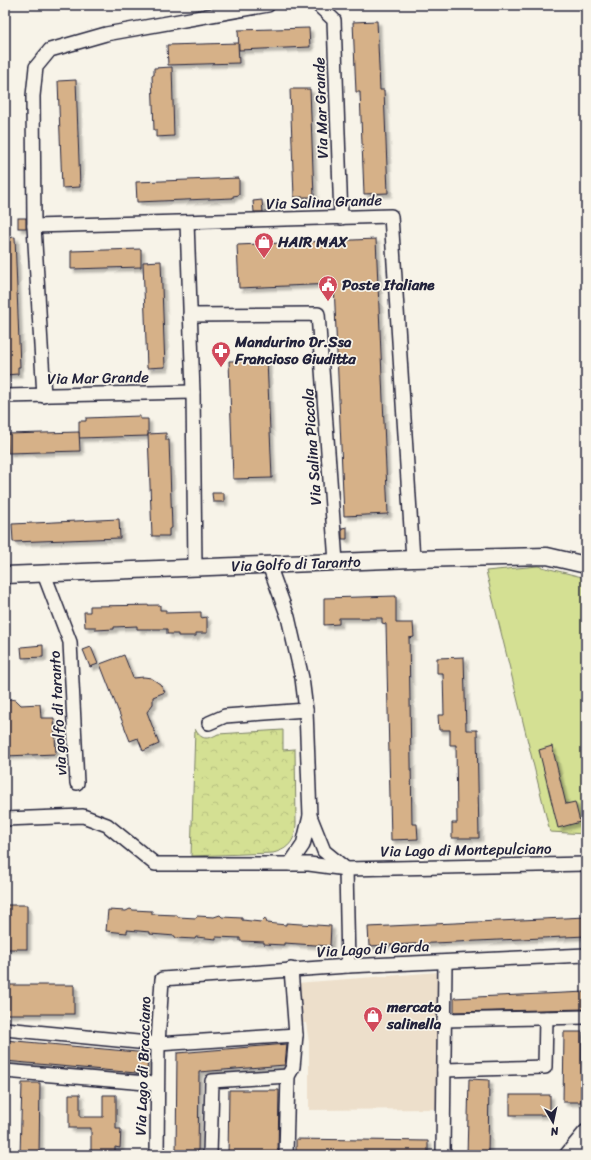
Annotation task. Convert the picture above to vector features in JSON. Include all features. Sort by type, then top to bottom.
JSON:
[{"type":"street","points":[[44,396],[34,226],[33,96],[36,67],[50,50],[106,34],[268,5]]},
{"type":"street","name":"Via Mar Grande","points":[[318,5],[334,20],[341,218]]},
{"type":"street","name":"Via Salina Grande","points":[[34,226],[391,216],[413,559]]},
{"type":"street","points":[[188,222],[193,392],[195,567]]},
{"type":"street","name":"Via Salina Piccola","points":[[190,315],[318,314],[336,562]]},
{"type":"street","name":"Via Mar Grande","points":[[5,396],[193,392]]},
{"type":"street","name":"Via Golfo di Taranto","points":[[5,576],[195,567],[547,556],[586,565]]},
{"type":"street","points":[[269,565],[288,617],[302,678],[306,710],[310,816],[303,845],[290,864]]},
{"type":"street","name":"via golfo di taranto","points":[[44,574],[70,642],[77,783]]},
{"type":"street","points":[[209,723],[225,716],[306,710]]},
{"type":"street","name":"Via Lago di Montepulciano","points":[[5,819],[83,816],[107,825],[155,864],[309,864],[346,869],[586,864]]},
{"type":"street","points":[[310,816],[324,851],[346,869],[348,966]]},
{"type":"street","name":"Via Lago di Garda","points":[[162,979],[348,966],[586,954]]},
{"type":"street","points":[[444,1155],[445,962]]},
{"type":"street","points":[[286,1155],[288,1076],[293,1066],[296,1035],[291,970]]},
{"type":"street","name":"Via Lago di Bracciano","points":[[157,1155],[158,1044],[162,979]]},
{"type":"street","points":[[444,1020],[586,1017]]},
{"type":"street","points":[[444,1070],[545,1067],[546,1018]]},
{"type":"street","points":[[5,1029],[158,1044],[296,1035]]},
{"type":"street","points":[[5,1071],[157,1084]]},
{"type":"street","points":[[210,1155],[212,1081],[288,1076]]},
{"type":"street","points":[[568,1155],[586,1133]]},
{"type":"shaded area","name":"mercato salinella","points":[[439,972],[439,1109],[309,1110],[309,1042],[306,1023],[299,1023],[296,983]]},
{"type":"green space","points":[[538,566],[586,578],[586,834],[550,832],[486,571]]},
{"type":"green space","points":[[195,729],[197,733],[205,738],[218,734],[283,730],[283,750],[295,749],[296,828],[293,838],[288,846],[273,853],[191,856]]},
{"type":"building","points":[[377,21],[380,90],[384,90],[388,193],[364,194],[360,92],[356,92],[353,22]]},
{"type":"building","points":[[309,28],[310,47],[239,50],[238,30]]},
{"type":"building","points":[[238,43],[239,63],[168,65],[167,45]]},
{"type":"building","points":[[172,67],[174,136],[156,137],[156,130],[154,130],[152,75],[154,75],[154,68]]},
{"type":"building","points":[[76,80],[80,187],[62,188],[58,81]]},
{"type":"building","points":[[290,89],[310,89],[314,197],[294,197]]},
{"type":"building","points":[[239,178],[239,195],[233,196],[233,198],[137,202],[136,182]]},
{"type":"building","points":[[262,200],[263,212],[254,212],[253,201]]},
{"type":"building","points":[[18,218],[26,218],[26,228],[18,228]]},
{"type":"building","points":[[15,237],[20,367],[18,367],[18,374],[5,375],[5,238]]},
{"type":"building","points":[[376,239],[388,514],[344,516],[334,284],[239,288],[237,245]]},
{"type":"building","points":[[141,249],[141,267],[71,269],[71,251]]},
{"type":"building","points":[[161,261],[165,367],[147,368],[143,262]]},
{"type":"building","points":[[267,360],[272,478],[233,479],[229,361]]},
{"type":"building","points":[[140,416],[140,419],[148,419],[148,436],[79,438],[79,421],[86,421],[86,418]]},
{"type":"building","points":[[79,432],[80,451],[8,453],[7,434]]},
{"type":"building","points":[[166,433],[166,440],[169,440],[172,528],[169,529],[169,536],[152,536],[148,434]]},
{"type":"building","points":[[212,493],[224,493],[224,502],[213,502]]},
{"type":"building","points":[[119,519],[120,538],[13,542],[12,524]]},
{"type":"building","points":[[347,527],[347,539],[342,539],[342,528]]},
{"type":"building","points":[[396,596],[396,623],[413,623],[414,637],[409,638],[412,824],[417,824],[418,839],[391,840],[386,624],[382,623],[382,618],[339,618],[339,624],[324,625],[324,598]]},
{"type":"building","points":[[160,605],[160,610],[166,610],[166,613],[201,612],[201,618],[207,617],[207,633],[196,633],[196,636],[178,636],[178,634],[167,634],[167,629],[137,629],[137,626],[114,627],[114,629],[96,630],[96,627],[85,627],[84,612],[90,612],[90,606]]},
{"type":"building","points":[[43,645],[43,657],[22,658],[21,647]]},
{"type":"building","points":[[91,647],[98,664],[90,667],[83,650]]},
{"type":"building","points":[[124,655],[133,678],[151,678],[160,684],[165,692],[153,697],[153,704],[147,712],[159,744],[143,751],[138,738],[130,741],[100,664]]},
{"type":"building","points":[[464,657],[466,730],[477,730],[479,838],[452,838],[452,823],[457,823],[456,745],[450,745],[450,730],[439,730],[438,715],[444,715],[443,673],[437,673],[437,658]]},
{"type":"building","points":[[10,699],[16,700],[21,705],[40,704],[41,718],[54,718],[56,754],[5,756],[5,701]]},
{"type":"building","points":[[552,746],[566,804],[575,802],[580,822],[558,828],[539,750]]},
{"type":"building","points":[[5,905],[27,905],[27,949],[5,949]]},
{"type":"building","points":[[130,909],[152,911],[152,914],[177,915],[178,917],[196,918],[197,916],[214,917],[220,915],[222,917],[242,918],[242,920],[261,922],[265,918],[267,923],[286,925],[286,923],[331,926],[330,946],[284,943],[284,945],[264,944],[264,942],[240,941],[240,938],[175,938],[175,936],[150,934],[150,932],[127,930],[127,933],[106,931],[108,910],[126,911]]},
{"type":"building","points":[[586,917],[586,936],[369,946],[368,927]]},
{"type":"building","points":[[5,985],[74,985],[74,1014],[5,1014]]},
{"type":"building","points":[[586,992],[586,1009],[454,1012],[454,998]]},
{"type":"building","points":[[564,1032],[582,1032],[581,1102],[563,1102]]},
{"type":"building","points":[[5,1040],[148,1053],[147,1074],[5,1061]]},
{"type":"building","points":[[287,1044],[285,1065],[199,1072],[198,1155],[176,1155],[177,1053]]},
{"type":"building","points":[[469,1079],[489,1080],[488,1155],[467,1155]]},
{"type":"building","points":[[22,1083],[40,1083],[39,1155],[20,1155]]},
{"type":"building","points":[[229,1090],[279,1090],[278,1155],[228,1155]]},
{"type":"building","points":[[69,1094],[80,1094],[80,1117],[103,1117],[103,1095],[116,1095],[116,1129],[121,1129],[120,1148],[115,1147],[115,1155],[91,1155],[91,1128],[69,1128]]},
{"type":"building","points":[[510,1095],[550,1095],[550,1115],[510,1115]]},
{"type":"building","points":[[296,1139],[428,1141],[428,1155],[296,1155]]},
{"type":"place","name":"HAIR MAX","points":[[264,259]]},
{"type":"place","name":"Poste Italiane","points":[[328,302]]},
{"type":"place","name":"Mandurino Dr.Ssa Francioso Giuditta","points":[[221,368]]},
{"type":"place","name":"mercato salinella","points":[[373,1033]]}]
